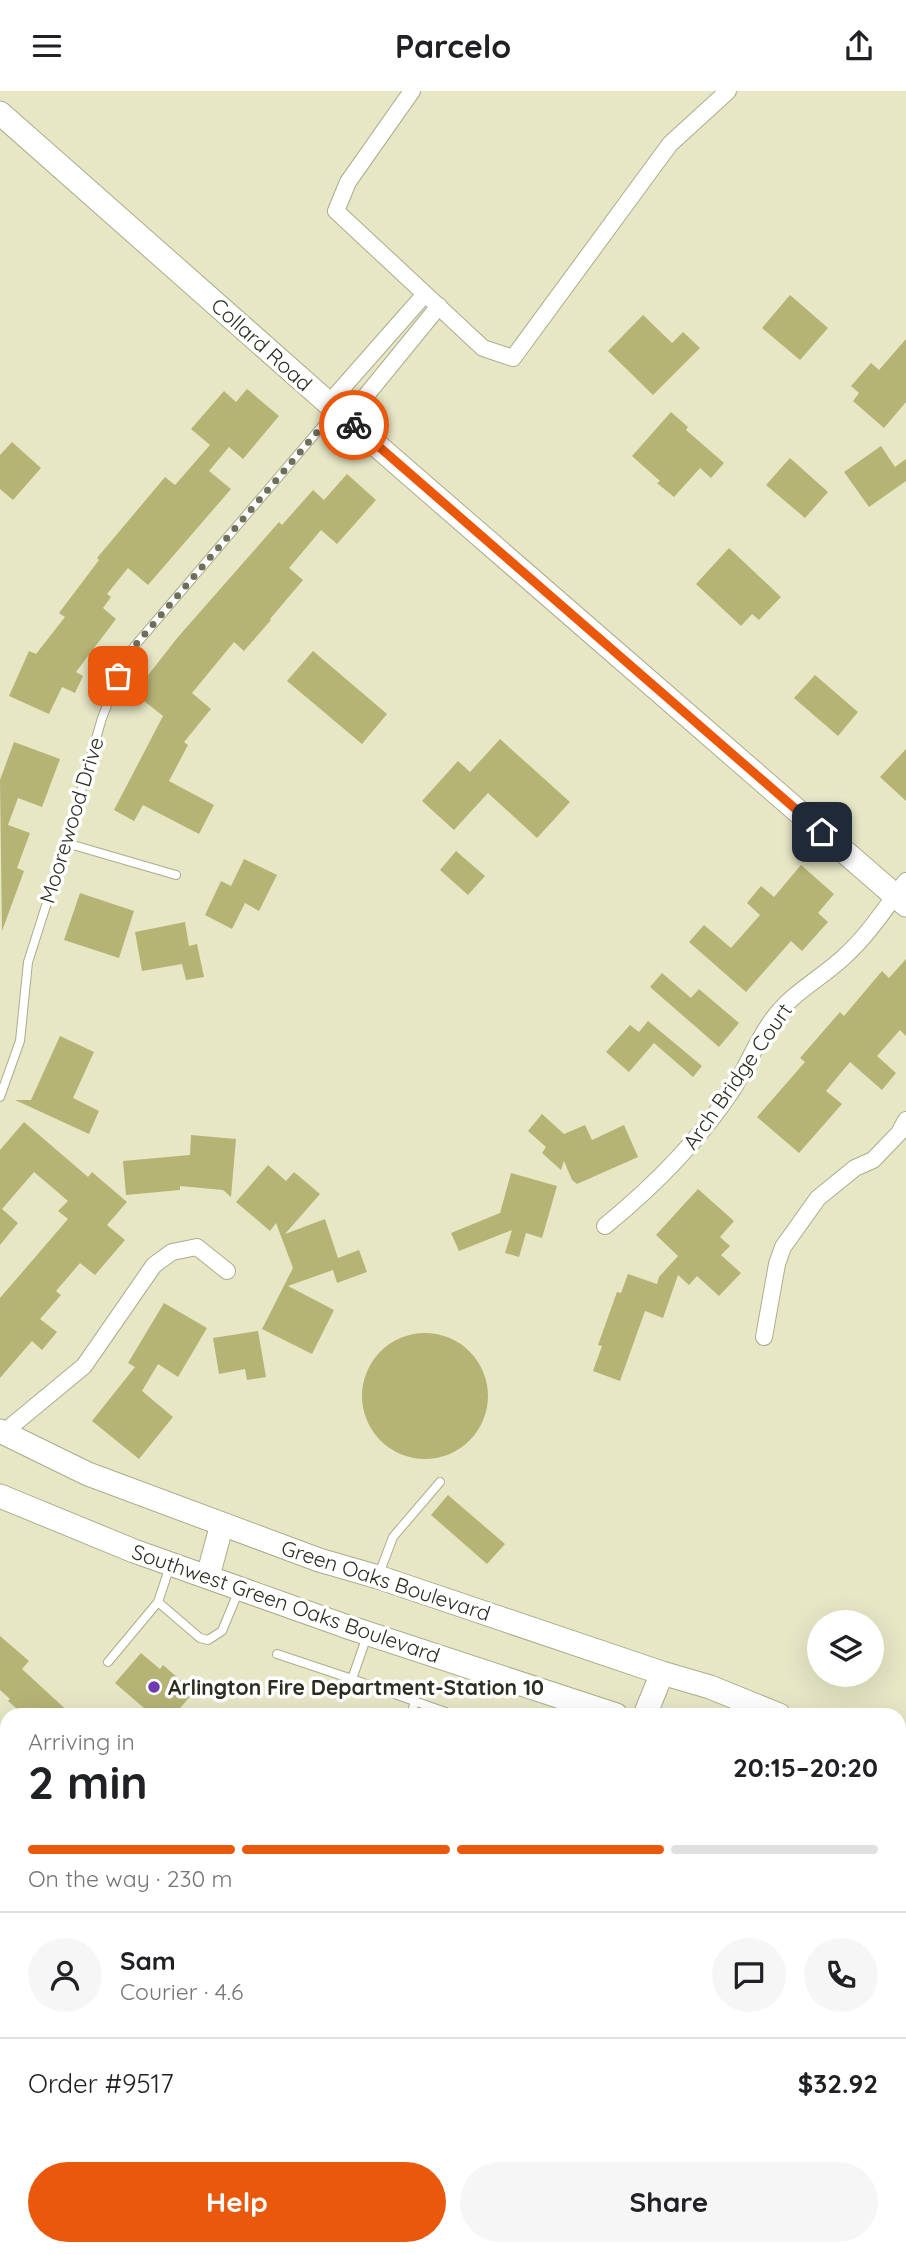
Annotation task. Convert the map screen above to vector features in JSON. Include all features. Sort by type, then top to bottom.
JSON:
[{"type":"main road","name":"Collard Road","points":[[0,113],[337,410],[902,894]]},
{"type":"main road","name":"Green Oaks Boulevard","points":[[1,1433],[88,1474],[320,1560],[662,1673],[710,1686],[762,1708]]},
{"type":"main road","name":"Southwest Green Oaks Boulevard","points":[[0,1496],[134,1551],[368,1633],[595,1708]]},
{"type":"main road","points":[[208,1576],[222,1524]]},
{"type":"main road","points":[[648,1708],[662,1673]]},
{"type":"street","points":[[412,91],[348,182],[336,211],[483,348],[513,358],[670,144],[728,91]]},
{"type":"street","points":[[337,410],[425,293]]},
{"type":"street","points":[[337,410],[439,306]]},
{"type":"street","name":"Arch Bridge Court","points":[[606,1226],[649,1189],[713,1116],[734,1087],[756,1045],[776,1016],[794,996],[847,955],[902,894]]},
{"type":"street","points":[[764,1337],[777,1264],[783,1247],[818,1198],[855,1168],[873,1160],[899,1133],[906,1120]]},
{"type":"street","points":[[1,1433],[84,1366],[154,1265],[172,1252],[197,1248],[228,1271]]},
{"type":"lane","name":"Moorewood Drive","points":[[0,1097],[20,1041],[28,962],[102,718],[127,655],[337,410]]},
{"type":"lane","points":[[66,843],[176,875]]},
{"type":"lane","points":[[378,1577],[393,1537],[440,1482]]},
{"type":"lane","points":[[108,1662],[158,1602],[171,1563]]},
{"type":"lane","points":[[158,1602],[200,1638],[208,1640],[222,1631],[240,1587]]},
{"type":"lane","points":[[352,1679],[368,1633]]},
{"type":"lane","points":[[277,1654],[434,1708]]},
{"type":"lane","points":[[413,1708],[415,1701]]},
{"type":"building","points":[[790,295],[828,328],[800,360],[762,328]]},
{"type":"building","points":[[643,315],[672,343],[683,332],[700,348],[653,395],[608,351]]},
{"type":"building","points":[[906,339],[906,402],[884,428],[853,401],[859,393],[851,386],[871,363],[879,370]]},
{"type":"building","points":[[247,389],[279,416],[243,459],[229,447],[209,471],[231,489],[148,585],[128,568],[107,594],[111,597],[103,608],[116,619],[76,672],[83,676],[75,693],[62,687],[49,714],[9,696],[29,651],[36,654],[65,617],[59,613],[99,560],[97,558],[165,477],[175,485],[210,445],[191,429],[224,391],[236,402]]},
{"type":"building","points":[[671,412],[688,427],[686,430],[724,463],[711,478],[700,468],[674,497],[632,456]]},
{"type":"building","points":[[12,442],[41,468],[13,500],[0,489],[0,455]]},
{"type":"building","points":[[881,446],[895,467],[906,459],[906,481],[869,507],[844,472]]},
{"type":"building","points":[[790,458],[828,492],[805,518],[766,485]]},
{"type":"building","points":[[347,474],[376,500],[337,544],[321,530],[289,568],[303,580],[244,651],[234,642],[192,693],[211,709],[184,742],[188,745],[169,781],[214,805],[199,834],[143,805],[134,821],[114,810],[163,716],[134,693],[178,637],[279,522],[282,525],[313,490],[324,500]]},
{"type":"building","points":[[729,548],[781,597],[759,620],[752,614],[741,626],[696,584]]},
{"type":"building","points":[[313,651],[387,714],[362,744],[287,681]]},
{"type":"building","points":[[815,675],[858,712],[838,736],[794,698]]},
{"type":"building","points":[[500,739],[570,802],[537,838],[488,793],[454,830],[422,801],[458,761],[470,772]]},
{"type":"building","points":[[14,742],[60,759],[42,807],[18,798],[8,825],[30,833],[17,868],[24,871],[2,931],[0,780]]},
{"type":"building","points":[[906,749],[906,801],[880,777]]},
{"type":"building","points":[[456,851],[485,876],[468,895],[440,870]]},
{"type":"building","points":[[244,859],[277,875],[259,911],[245,903],[232,929],[205,915],[221,881],[231,886]]},
{"type":"building","points":[[801,865],[834,894],[818,913],[828,922],[802,951],[791,941],[746,992],[689,942],[704,925],[731,948],[760,915],[747,903],[761,886],[774,897]]},
{"type":"building","points":[[80,893],[134,911],[119,958],[64,940]]},
{"type":"building","points":[[185,922],[189,946],[197,944],[204,977],[186,980],[182,964],[142,971],[135,932]]},
{"type":"building","points":[[906,959],[906,1036],[900,1030],[877,1056],[896,1073],[882,1090],[850,1062],[826,1091],[842,1104],[799,1153],[757,1117],[805,1062],[800,1058],[840,1012],[844,1016],[882,971],[889,978]]},
{"type":"building","points":[[662,973],[691,998],[699,989],[739,1023],[719,1047],[650,987]]},
{"type":"building","points":[[648,1021],[702,1066],[693,1077],[654,1043],[629,1072],[606,1052],[630,1025],[639,1032]]},
{"type":"building","points":[[60,1036],[94,1052],[73,1098],[99,1111],[89,1134],[15,1100],[31,1100]]},
{"type":"building","points":[[542,1114],[564,1134],[585,1125],[592,1140],[624,1125],[638,1157],[577,1184],[572,1180],[564,1161],[561,1170],[542,1153],[546,1147],[528,1131]]},
{"type":"building","points":[[24,1122],[88,1177],[92,1172],[127,1202],[107,1225],[125,1240],[95,1275],[80,1263],[56,1291],[61,1295],[40,1319],[57,1332],[42,1350],[32,1341],[0,1378],[0,1298],[68,1219],[58,1211],[68,1201],[34,1172],[2,1209],[18,1223],[0,1245],[0,1150]]},
{"type":"building","points":[[191,1135],[236,1139],[231,1197],[223,1190],[180,1186],[180,1190],[126,1195],[123,1161],[190,1155]]},
{"type":"building","points":[[268,1165],[286,1181],[294,1172],[320,1194],[285,1234],[325,1219],[338,1258],[359,1250],[367,1272],[337,1283],[333,1270],[288,1286],[334,1310],[312,1354],[262,1329],[293,1268],[276,1223],[270,1231],[236,1202]]},
{"type":"building","points":[[511,1173],[557,1186],[542,1238],[526,1233],[519,1257],[505,1253],[512,1230],[459,1251],[451,1233],[500,1213]]},
{"type":"building","points":[[698,1189],[734,1221],[720,1237],[730,1246],[721,1255],[741,1273],[719,1296],[697,1276],[689,1285],[678,1275],[663,1318],[645,1311],[620,1381],[593,1371],[602,1346],[598,1345],[617,1292],[621,1293],[628,1274],[657,1284],[659,1277],[678,1256],[656,1235]]},
{"type":"building","points":[[164,1303],[207,1328],[178,1377],[158,1364],[142,1391],[173,1417],[139,1459],[92,1421],[135,1367],[128,1363]]},
{"type":"building","points":[[258,1331],[266,1377],[247,1380],[245,1369],[219,1374],[213,1338]]},
{"type":"building","points":[[425,1333],[449,1338],[470,1351],[483,1372],[488,1396],[483,1420],[470,1441],[449,1454],[425,1459],[401,1454],[380,1441],[367,1420],[362,1396],[367,1372],[380,1351],[401,1338]]},
{"type":"building","points":[[448,1495],[505,1544],[487,1564],[431,1515]]},
{"type":"building","points":[[0,1636],[29,1661],[22,1669],[64,1708],[16,1708],[0,1690]]},
{"type":"building","name":"Arlington Fire Department-Station 10","points":[[141,1653],[160,1669],[163,1665],[194,1692],[180,1708],[144,1708],[115,1683]]},
{"type":"way so far","points":[[118,676],[127,655],[336,410],[354,425]]},
{"type":"place","name":"Arlington Fire Department-Station 10","points":[[154,1687]]},
{"type":"route","points":[[354,425],[822,832]]}]
